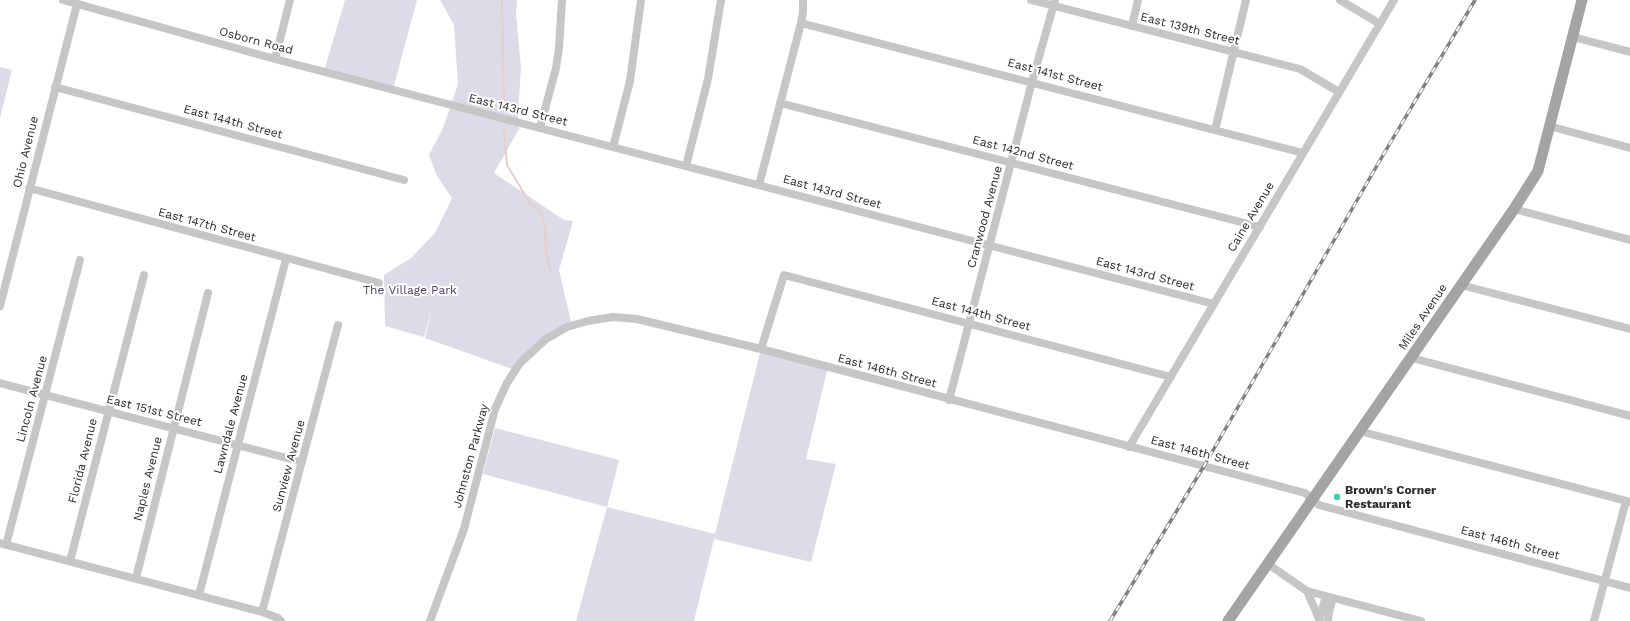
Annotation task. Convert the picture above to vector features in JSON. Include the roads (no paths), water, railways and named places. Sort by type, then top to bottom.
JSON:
[{"type":"main road","name":"Miles Avenue","points":[[1228,621],[1359,431],[1412,358],[1460,285],[1514,209],[1538,171],[1582,0]]},
{"type":"street","name":"Osborn Road","points":[[63,0],[444,103]]},
{"type":"street","points":[[275,58],[290,0]]},
{"type":"street","points":[[540,128],[556,68],[559,48],[562,0]]},
{"type":"street","points":[[613,147],[630,81],[641,0]]},
{"type":"street","points":[[686,166],[711,66],[718,10],[721,0]]},
{"type":"street","points":[[759,185],[801,23],[803,0]]},
{"type":"street","name":"East 139th Street","points":[[1031,0],[1055,3],[1132,26],[1300,69],[1339,92]]},
{"type":"street","points":[[1132,26],[1138,0]]},
{"type":"street","points":[[1216,130],[1246,0]]},
{"type":"street","points":[[1340,0],[1380,24]]},
{"type":"street","name":"Caine Avenue","points":[[1129,447],[1394,0]]},
{"type":"street","name":"Cranwood Avenue","points":[[949,400],[1043,40],[1055,3]]},
{"type":"street","name":"Ohio Avenue","points":[[1,301],[77,4]]},
{"type":"street","name":"East 141st Street","points":[[801,23],[1303,153]]},
{"type":"street","points":[[1573,37],[1630,52]]},
{"type":"street","name":"East 144th Street","points":[[55,86],[404,180]]},
{"type":"street","name":"East 143rd Street","points":[[444,103],[1214,304]]},
{"type":"street","name":"East 142nd Street","points":[[780,103],[1260,227]]},
{"type":"street","points":[[1549,126],[1630,148]]},
{"type":"street","name":"East 147th Street","points":[[29,188],[378,283]]},
{"type":"street","points":[[1514,209],[1630,240]]},
{"type":"street","name":"Lawndale Avenue","points":[[199,595],[286,259]]},
{"type":"street","name":"Lincoln Avenue","points":[[3,544],[45,395],[80,260]]},
{"type":"street","name":"Florida Avenue","points":[[70,560],[144,275]]},
{"type":"street","name":"East 144th Street","points":[[761,349],[784,275],[1171,377]]},
{"type":"street","points":[[1460,285],[1630,329]]},
{"type":"street","name":"Naples Avenue","points":[[136,578],[208,293]]},
{"type":"street","name":"Johnston Parkway","points":[[430,621],[464,529],[495,409],[507,383],[520,363],[546,339],[567,327],[588,321],[613,317],[637,320],[761,349]]},
{"type":"street","name":"Sunview Avenue","points":[[262,612],[338,325]]},
{"type":"street","name":"East 146th Street","points":[[761,349],[1305,493],[1319,505],[1630,588]]},
{"type":"street","points":[[1412,358],[1630,416]]},
{"type":"street","name":"East 151st Street","points":[[0,383],[302,462]]},
{"type":"street","points":[[1359,431],[1628,502],[1594,621]]},
{"type":"street","points":[[3,544],[70,560],[262,612],[278,618],[280,621]]},
{"type":"street","points":[[1268,564],[1307,590],[1421,621]]},
{"type":"street","points":[[1307,590],[1322,621],[1329,612],[1330,597]]},
{"type":"waterway","points":[[502,0],[504,111]]},
{"type":"waterway","points":[[504,130],[507,165],[530,203],[540,211],[545,227],[546,251],[551,273]]},
{"type":"railway","points":[[1110,621],[1204,466],[1386,150],[1475,0]]},
{"type":"place","name":"Brown's Corner Restaurant","points":[[1337,497]]},
{"type":"park label","name":"The Village Park","points":[[410,290]]}]
